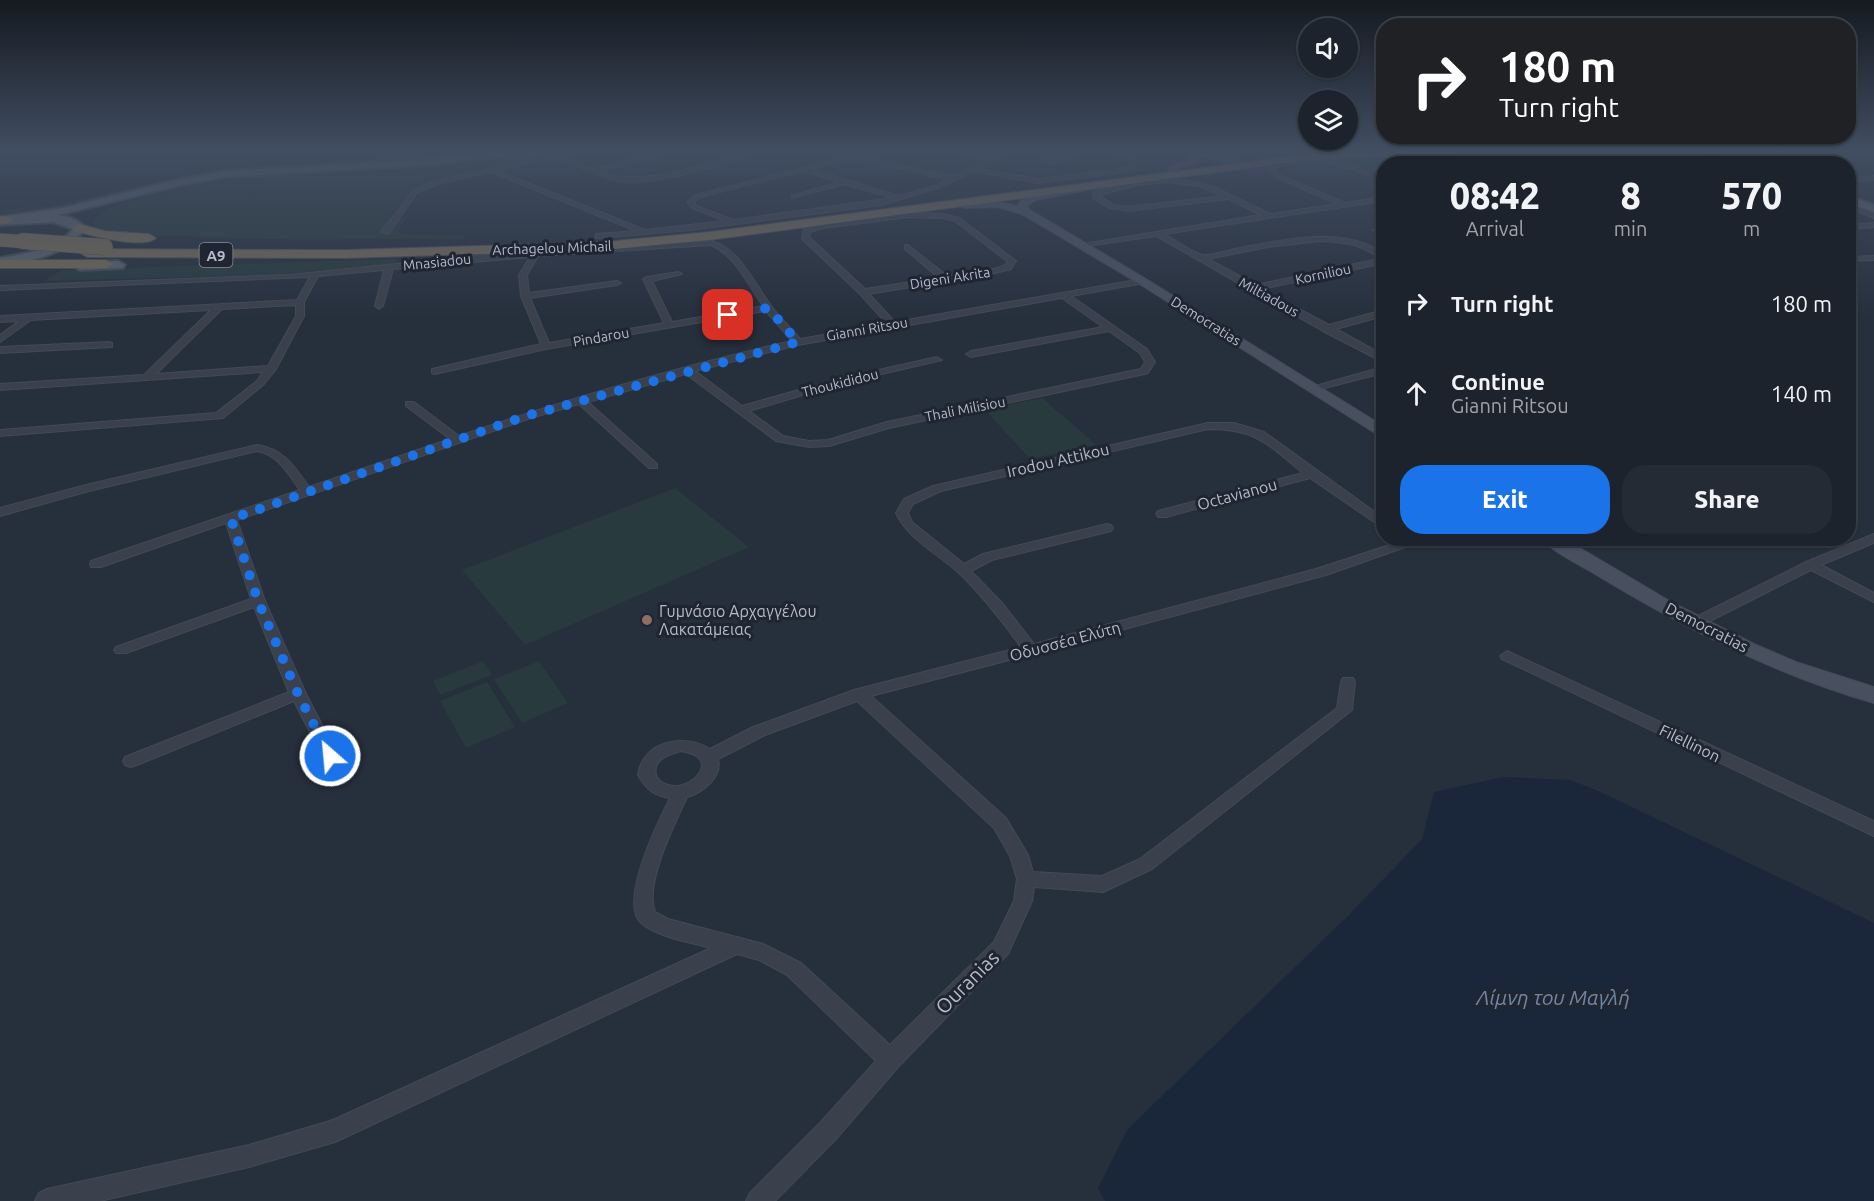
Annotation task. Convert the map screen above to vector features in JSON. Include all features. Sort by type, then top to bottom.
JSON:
[{"type":"highway","name":"Archagelou Michail","points":[[350,251],[540,250],[710,236],[893,207]]},
{"type":"highway","name":"Archagelou Michail","points":[[917,207],[937,207]]},
{"type":"highway","points":[[77,226],[104,235],[166,239]]},
{"type":"highway","name":"A9","points":[[0,240],[105,247],[350,251]]},
{"type":"highway","points":[[189,240],[540,250]]},
{"type":"highway","name":"A9","points":[[0,248],[177,255],[350,251]]},
{"type":"highway","points":[[0,265],[341,260],[540,250]]},
{"type":"main road","points":[[5,219],[72,207]]},
{"type":"main road","points":[[5,219],[79,207]]},
{"type":"main road","points":[[5,219],[49,218],[77,226],[108,207]]},
{"type":"main road","points":[[0,265],[61,244],[77,233],[77,226]]},
{"type":"street","points":[[385,232],[404,207]]},
{"type":"street","points":[[583,207],[646,232]]},
{"type":"street","points":[[694,207],[733,222]]},
{"type":"street","points":[[599,236],[889,207]]},
{"type":"street","name":"Democratias","points":[[1007,207],[1026,212],[1142,281],[1376,428]]},
{"type":"street","points":[[1023,207],[1026,212]]},
{"type":"street","points":[[1111,207],[1128,209],[1144,207]]},
{"type":"street","points":[[1249,207],[1268,216]]},
{"type":"street","points":[[1080,245],[1324,207]]},
{"type":"street","points":[[1856,208],[1874,216]]},
{"type":"street","name":"Digeni Akrita","points":[[863,292],[995,271],[1008,267],[1012,261],[957,219],[947,216],[917,215],[822,226],[807,231],[805,237],[863,292],[893,325]]},
{"type":"street","points":[[1856,226],[1874,225]]},
{"type":"street","name":"Miltiadous","points":[[1156,233],[1376,355]]},
{"type":"street","name":"Korniliou","points":[[1201,258],[1330,238],[1361,243],[1376,252]]},
{"type":"street","name":"Mnasiadou","points":[[0,288],[315,275],[540,250],[712,243],[722,245],[743,270],[768,308],[798,342]]},
{"type":"street","points":[[908,248],[945,279]]},
{"type":"street","points":[[540,250],[523,274],[525,296],[546,346]]},
{"type":"street","points":[[1856,259],[1874,258]]},
{"type":"street","name":"Korniliou","points":[[1254,288],[1376,262]]},
{"type":"street","name":"Mnasiadou","points":[[379,306],[389,267]]},
{"type":"street","points":[[669,325],[647,279],[678,274]]},
{"type":"street","points":[[0,433],[219,416],[260,383],[271,369],[300,316],[300,302],[315,275]]},
{"type":"street","name":"Gianni Ritsou","points":[[96,564],[526,416],[689,371],[798,342],[1142,281]]},
{"type":"street","points":[[525,296],[617,283]]},
{"type":"street","name":"Thali Milisiou","points":[[689,371],[780,439],[809,444],[829,443],[887,425],[1144,371],[1150,362],[1144,351],[1064,295]]},
{"type":"street","points":[[0,319],[300,302]]},
{"type":"street","points":[[148,376],[218,308]]},
{"type":"street","name":"Pindarou","points":[[435,371],[546,346],[768,308]]},
{"type":"street","points":[[1326,329],[1376,315]]},
{"type":"street","points":[[0,339],[29,318]]},
{"type":"street","points":[[971,354],[1110,327]]},
{"type":"street","points":[[0,350],[109,345]]},
{"type":"street","name":"Thoukididou","points":[[743,410],[841,381],[937,360]]},
{"type":"street","points":[[0,387],[271,369]]},
{"type":"street","points":[[1313,388],[1376,372]]},
{"type":"street","points":[[582,402],[653,466]]},
{"type":"street","points":[[410,404],[457,439]]},
{"type":"street","name":"Irodou Attikou","points":[[1032,651],[998,607],[963,570],[907,524],[902,513],[908,502],[937,488],[1208,426],[1234,426],[1260,434],[1376,519]]},
{"type":"street","points":[[0,512],[86,488],[257,448],[269,448],[277,452],[307,492]]},
{"type":"street","name":"Octavianou","points":[[1162,514],[1312,474]]},
{"type":"street","points":[[231,519],[258,601],[298,694],[330,756]]},
{"type":"street","points":[[963,570],[988,557],[1107,528]]},
{"type":"street","points":[[1856,546],[1874,538]]},
{"type":"street","name":"Οδυσσέα Ελύτη","points":[[710,756],[759,731],[860,694],[1032,651],[1321,572],[1393,546]]},
{"type":"street","name":"Democratias","points":[[1563,546],[1619,581],[1695,623],[1764,656],[1874,695]]},
{"type":"street","points":[[1695,623],[1811,565],[1855,546]]},
{"type":"street","points":[[1811,565],[1874,598]]},
{"type":"street","points":[[121,650],[258,601]]},
{"type":"street","name":"Filellinon","points":[[1507,656],[1874,830]]},
{"type":"street","points":[[860,694],[1000,823],[1018,855],[1026,879],[1103,884],[1146,864],[1344,710],[1348,682]]},
{"type":"street","points":[[131,761],[298,694]]},
{"type":"street","points":[[692,745],[703,749],[710,756],[712,765],[709,773],[703,782],[681,792],[668,793],[648,783],[645,774],[648,764],[655,755],[666,748],[692,745]]},
{"type":"street","points":[[681,792],[662,833],[645,883],[644,913],[652,921],[663,926],[763,953],[794,969],[890,1060]]},
{"type":"street","name":"Ouranias","points":[[758,1201],[828,1131],[890,1060],[1001,948],[1014,925],[1023,901],[1026,879]]},
{"type":"street","points":[[47,1201],[249,1156],[335,1131],[737,945]]},
{"type":"shaded area","points":[[32,207],[56,207],[0,214],[0,210]]},
{"type":"shaded area","points":[[115,207],[398,207],[388,218],[407,217],[398,230],[403,234],[465,236],[464,239],[303,239],[151,235],[96,229],[93,222],[101,214]]},
{"type":"shaded area","points":[[396,259],[397,263],[277,275],[44,281],[62,270]]},
{"type":"shaded area","points":[[1043,398],[1096,445],[1030,459],[984,409]]},
{"type":"shaded area","points":[[675,488],[749,547],[525,645],[462,570]]},
{"type":"shaded area","points":[[483,661],[492,675],[440,695],[433,681]]},
{"type":"shaded area","points":[[539,661],[568,703],[522,723],[494,679]]},
{"type":"shaded area","points":[[487,682],[515,727],[466,748],[440,701]]},
{"type":"water","name":"Λίμνη του Μαγλή","points":[[1504,777],[1570,780],[1596,790],[1874,923],[1874,1201],[1105,1201],[1098,1188],[1128,1129],[1348,916],[1422,839],[1434,792]]},
{"type":"place","name":"Γυμνάσιο Αρχαγγέλου Λακατάμειας","points":[[647,620]]},
{"type":"route","points":[[330,756],[298,694],[258,601],[231,519],[526,416],[798,342],[768,308],[728,315]]}]
